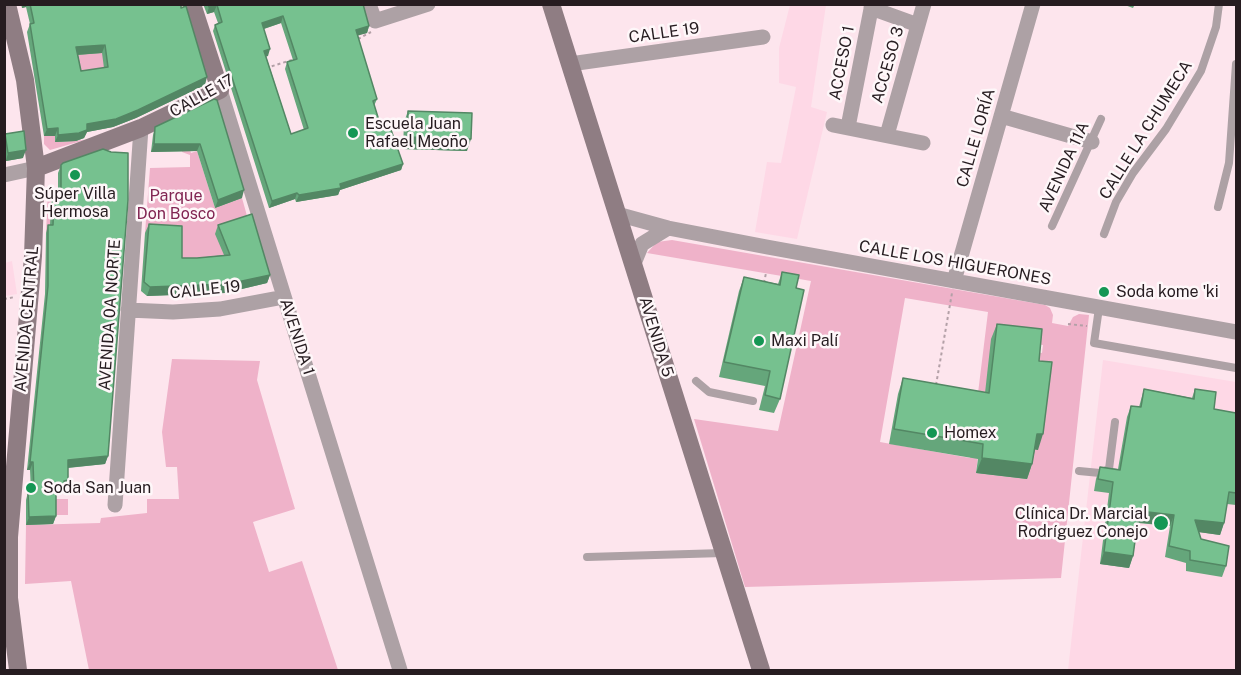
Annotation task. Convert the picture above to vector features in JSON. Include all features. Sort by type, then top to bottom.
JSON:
[{"type":"main road","name":"AVENIDA CENTRAL","points":[[7,4],[25,80],[36,168],[33,256],[7,537],[10,609],[18,670]]},
{"type":"main road","name":"AVENIDA 1","points":[[192,4],[220,90]]},
{"type":"main road","name":"AVENIDA 5","points":[[551,4],[761,670]]},
{"type":"main road","name":"CALLE 17","points":[[36,168],[141,128],[220,90]]},
{"type":"street","points":[[369,4],[375,21],[428,4]]},
{"type":"street","name":"ACCESO 3","points":[[887,135],[924,4]]},
{"type":"street","name":"CALLE LORÍA","points":[[954,281],[1033,4]]},
{"type":"street","points":[[871,6],[918,26]]},
{"type":"street","name":"ACCESO 1","points":[[871,6],[840,126],[887,135]]},
{"type":"street","name":"CALLE 19","points":[[570,64],[763,37]]},
{"type":"street","name":"AVENIDA 1","points":[[220,90],[400,670]]},
{"type":"street","points":[[1001,116],[1092,142]]},
{"type":"street","name":"AVENIDA 0A NORTE","points":[[116,505],[141,128]]},
{"type":"street","points":[[887,135],[923,143]]},
{"type":"street","name":"CALLE 17","points":[[4,175],[36,168]]},
{"type":"street","name":"CALLE LOS HIGUERONES","points":[[617,213],[668,228],[1236,332]]},
{"type":"street","points":[[633,266],[642,244],[668,228]]},
{"type":"street","name":"CALLE LOS HIGUERONES","points":[[622,231],[668,228]]},
{"type":"street","name":"CALLE 19","points":[[128,310],[173,312],[220,309],[284,297]]},
{"type":"lane","name":"CALLE LA CHUMECA","points":[[1104,234],[1116,202],[1133,173],[1166,129],[1201,71],[1216,27],[1219,4]]},
{"type":"lane","points":[[1218,207],[1229,163],[1236,64]]},
{"type":"lane","name":"AVENIDA 11A","points":[[1052,226],[1101,119]]},
{"type":"lane","points":[[1099,308],[1094,343],[1236,368]]},
{"type":"lane","points":[[696,381],[709,387],[754,399],[709,392],[696,381]]},
{"type":"lane","points":[[1079,471],[1100,473],[1109,469],[1115,422]]},
{"type":"lane","points":[[587,557],[724,553]]},
{"type":"path","points":[[348,42],[370,35],[375,21]]},
{"type":"path","points":[[260,70],[304,56]]},
{"type":"path","points":[[764,284],[766,273]]},
{"type":"path","points":[[934,391],[954,281]]},
{"type":"path","points":[[1068,324],[1086,326]]},
{"type":"shaded area","points":[[790,5],[826,5],[811,107],[827,112],[797,239],[755,232],[767,162],[781,163],[796,87],[779,83],[779,48]]},
{"type":"shaded area","points":[[12,261],[17,294],[5,296],[5,263]]},
{"type":"shaded area","name":"Clínica Dr. Marcial Rodríguez Conejo","points":[[1103,360],[1236,382],[1235,670],[1068,670]]},
{"type":"green space","points":[[62,41],[79,54],[119,52],[104,66],[106,75],[77,81]]},
{"type":"green space","name":"Parque Don Bosco","points":[[184,132],[191,153],[197,151],[215,208],[242,198],[249,223],[227,263],[194,267],[145,233],[150,168],[190,167],[190,155],[182,152]]},
{"type":"green space","points":[[44,136],[55,136],[56,142],[85,140],[50,150],[44,144]]},
{"type":"green space","points":[[48,189],[58,189],[58,204],[50,233],[46,233]]},
{"type":"green space","points":[[672,240],[1045,305],[1050,308],[1053,315],[1052,323],[1068,326],[1073,317],[1079,314],[1089,315],[1061,578],[745,587],[694,419],[778,431],[811,281],[647,253],[657,242]],"holes":[[[905,298],[988,312],[970,458],[880,442]],[[992,339],[1043,345],[1042,353],[1036,352],[1038,449],[1032,449],[1027,479],[976,473]]]},
{"type":"green space","points":[[172,359],[260,361],[257,380],[295,509],[253,522],[269,572],[302,561],[338,670],[89,670],[71,581],[25,584],[26,525],[100,523],[101,518],[147,513],[147,499],[179,499],[177,467],[166,467],[162,432]]},
{"type":"green space","points":[[53,499],[68,499],[68,515],[53,515]]},
{"type":"building","points":[[30,4],[181,4],[181,8],[186,6],[207,77],[116,119],[87,124],[87,130],[79,133],[58,135],[58,128],[47,129],[30,24],[34,23]],"holes":[[[105,45],[108,67],[81,71],[76,47]]]},
{"type":"building","name":"Escuela Juan Rafael Meoño","points":[[208,4],[363,4],[369,26],[356,30],[377,99],[373,101],[381,127],[389,124],[403,164],[340,184],[341,188],[299,195],[297,193],[272,201],[215,25],[222,22],[217,5],[209,7]],"holes":[[[283,16],[297,59],[287,62],[308,128],[291,134],[264,51],[270,49],[262,23]]]},
{"type":"building","points":[[214,99],[217,100],[244,190],[218,200],[200,144],[154,144],[155,127]]},
{"type":"building","points":[[408,111],[472,113],[471,139],[408,137]]},
{"type":"building","points":[[24,131],[26,150],[8,153],[5,134]]},
{"type":"building","points":[[103,149],[128,153],[128,200],[108,456],[68,460],[68,480],[64,481],[64,485],[56,485],[56,516],[29,517],[28,492],[34,492],[33,462],[30,462],[48,286],[48,225],[53,225],[54,195],[61,196],[61,165],[63,163]]},
{"type":"building","points":[[252,214],[270,275],[228,284],[150,287],[144,282],[149,224],[182,226],[182,258],[230,255],[218,225]]},
{"type":"building","name":"Maxi Palí","points":[[782,272],[799,275],[796,288],[804,290],[780,399],[765,395],[770,371],[724,362],[744,277],[780,285]]},
{"type":"building","points":[[997,324],[1042,329],[1039,361],[1052,362],[1043,434],[1037,434],[1032,464],[982,458],[983,444],[894,429],[903,378],[989,393]]},
{"type":"building","points":[[1144,389],[1194,399],[1195,389],[1216,392],[1214,409],[1236,413],[1236,493],[1229,492],[1224,523],[1195,520],[1201,539],[1229,546],[1226,566],[1190,560],[1190,551],[1169,546],[1174,515],[1139,511],[1133,556],[1104,552],[1113,482],[1098,479],[1100,467],[1120,470],[1131,406],[1141,407]]},
{"type":"place","name":"Escuela Juan Rafael Meoño","points":[[353,133]]},
{"type":"place","name":"Súper Villa Hermosa","points":[[75,175]]},
{"type":"place","name":"Soda kome 'ki","points":[[1104,292]]},
{"type":"place","name":"Maxi Palí","points":[[759,341]]},
{"type":"place","name":"Homex","points":[[932,433]]},
{"type":"place","name":"Soda San Juan","points":[[31,488]]},
{"type":"place","name":"Clínica Dr. Marcial Rodríguez Conejo","points":[[1161,523]]}]
